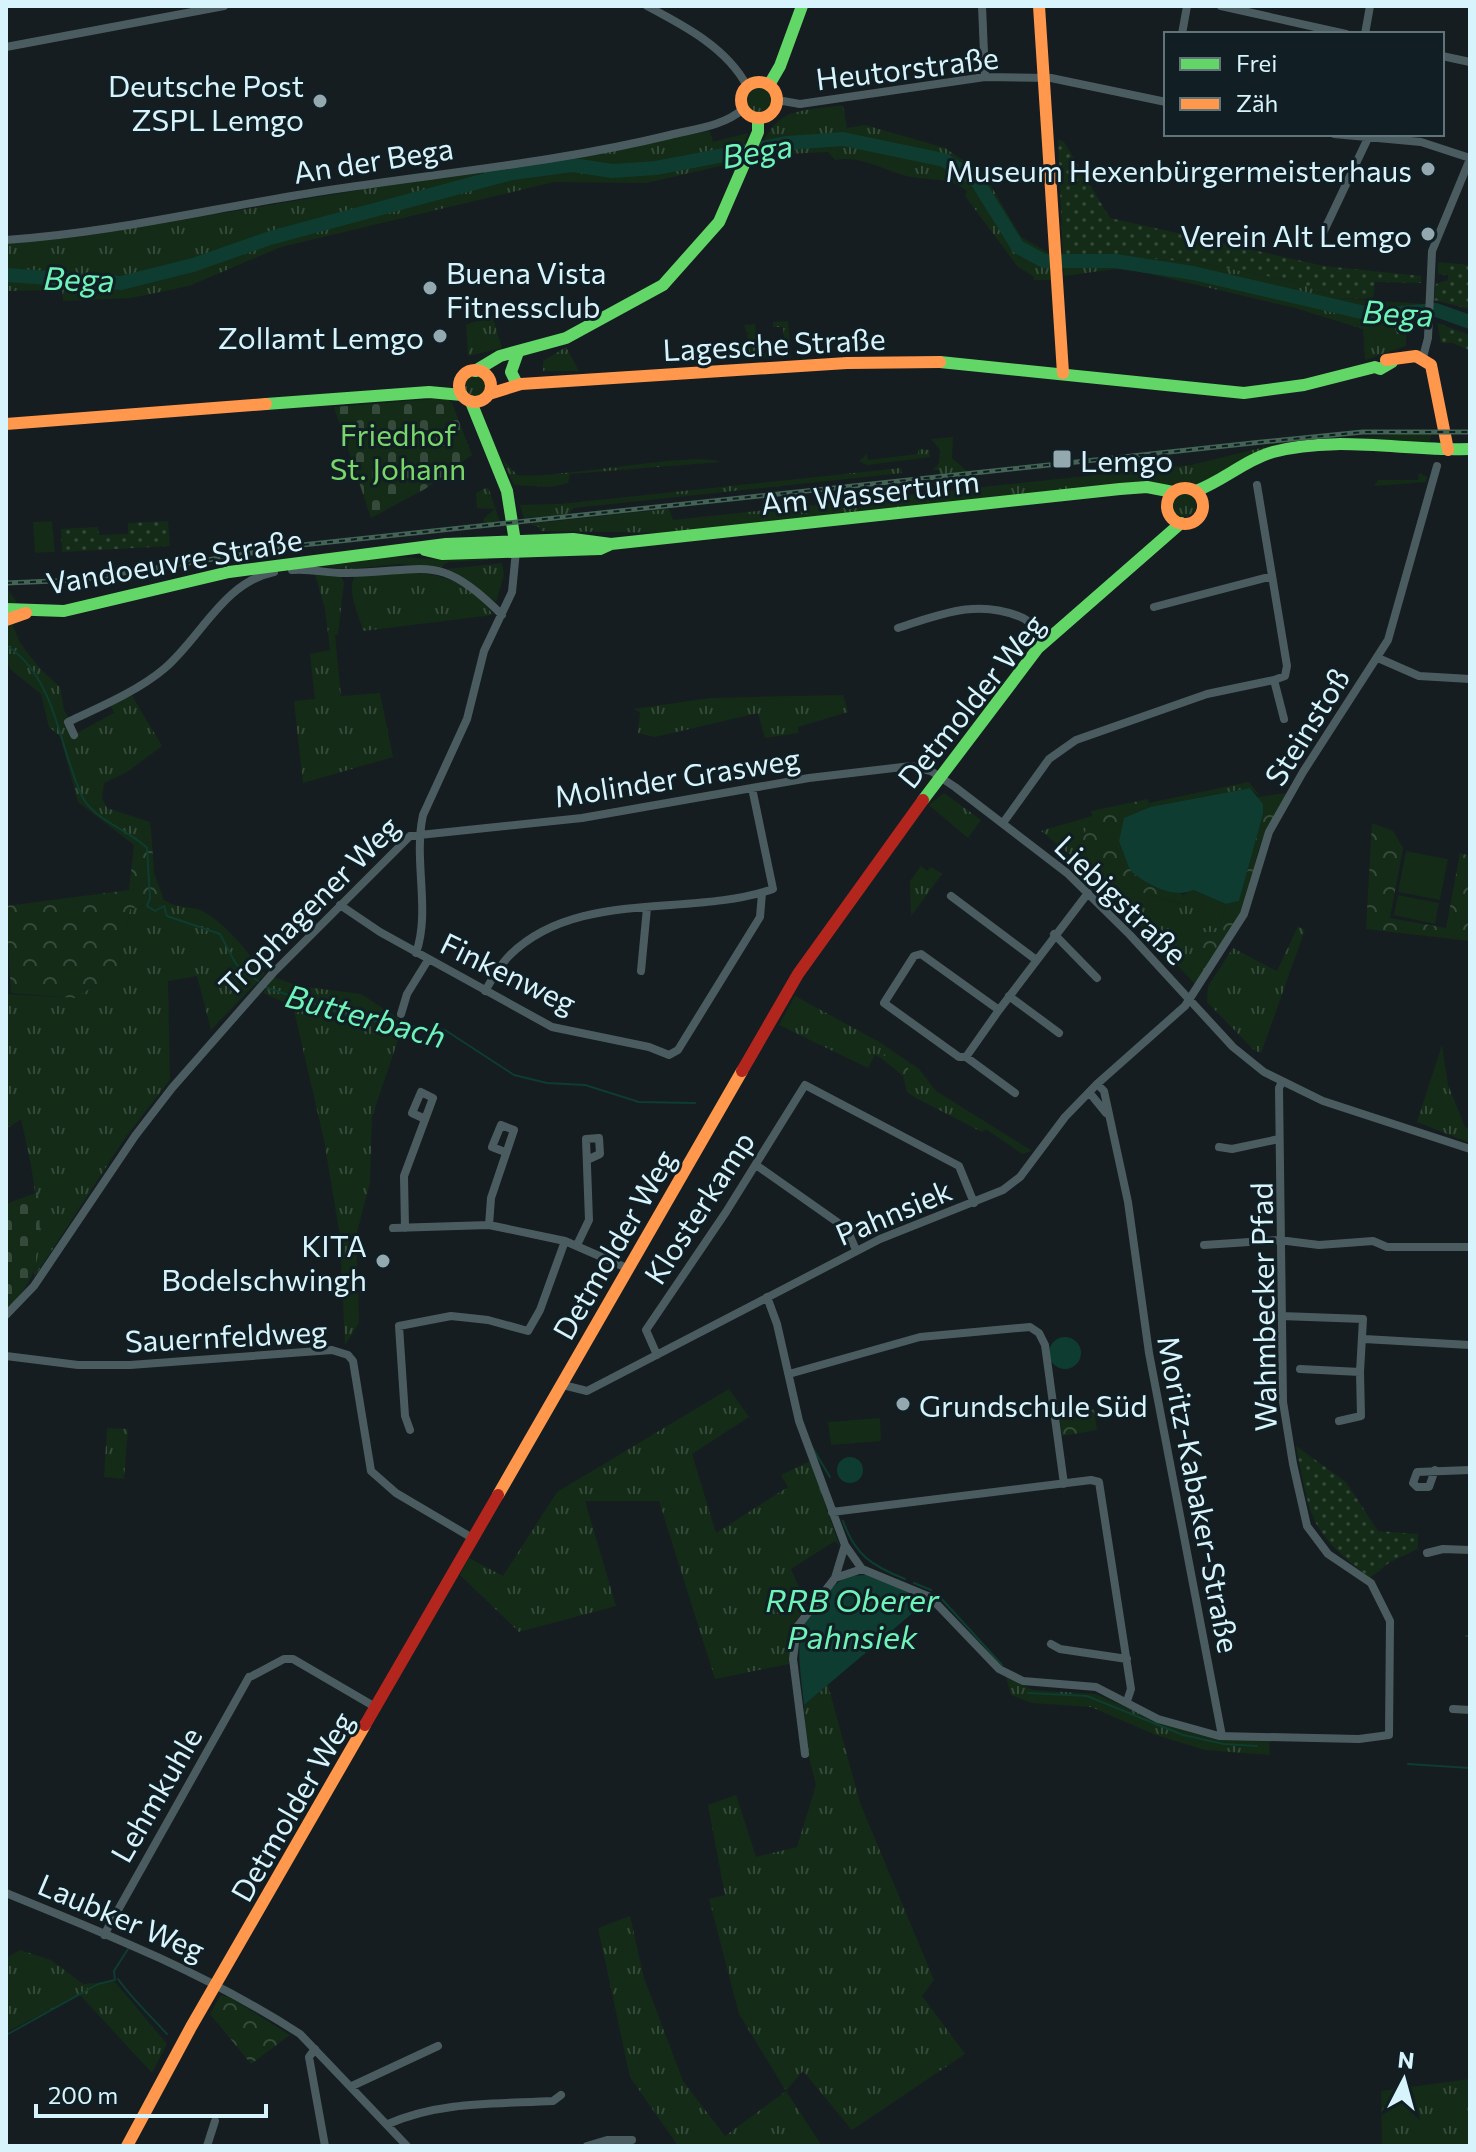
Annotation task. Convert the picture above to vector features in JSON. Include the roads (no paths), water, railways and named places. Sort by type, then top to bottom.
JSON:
[{"type":"street","points":[[6,47],[224,6]]},
{"type":"street","points":[[647,6],[723,53],[737,67],[747,86]]},
{"type":"street","points":[[769,85],[776,77],[802,6]]},
{"type":"street","points":[[982,6],[985,77]]},
{"type":"street","points":[[1039,6],[1063,373]]},
{"type":"street","points":[[1182,32],[1187,6]]},
{"type":"street","points":[[1221,6],[1337,32]]},
{"type":"street","points":[[1365,32],[1370,6]]},
{"type":"street","points":[[1444,56],[1470,62]]},
{"type":"street","name":"Heutorstraße","points":[[777,100],[800,104],[985,77],[1044,78],[1164,102]]},
{"type":"street","points":[[477,390],[465,374],[512,353],[566,338],[669,277],[719,222],[745,164],[758,125],[772,112],[777,100],[769,85],[759,82],[747,86],[741,99],[743,109],[758,125]]},
{"type":"street","name":"An der Bega","points":[[6,240],[80,233],[320,191],[598,150],[705,126],[735,117],[743,109]]},
{"type":"street","points":[[1351,136],[1421,142],[1470,158],[1432,251],[1423,357],[1431,365],[1448,450]]},
{"type":"street","points":[[1323,233],[1368,138]]},
{"type":"street","points":[[512,353],[511,372],[519,383]]},
{"type":"street","points":[[477,390],[512,353]]},
{"type":"street","name":"Lagesche Straße","points":[[6,424],[477,390],[519,383],[886,361],[971,363],[1244,393],[1304,385],[1423,357]]},
{"type":"street","points":[[475,371],[477,390]]},
{"type":"street","name":"Trophagener Weg","points":[[6,1315],[34,1286],[135,1136],[172,1088],[273,973],[410,836],[419,832],[423,815],[467,719],[484,651],[512,592],[516,546],[507,491],[482,430],[477,390]]},
{"type":"street","points":[[1200,496],[1269,453],[1310,446],[1470,449]]},
{"type":"street","name":"Steinstoß","points":[[1190,999],[1254,894],[1269,832],[1303,772],[1388,640],[1437,466]]},
{"type":"street","points":[[1003,823],[1049,759],[1076,740],[1207,694],[1285,676],[1287,671],[1257,485]]},
{"type":"street","points":[[1168,510],[1173,492],[1185,487],[1200,496]]},
{"type":"street","points":[[1134,488],[1168,510],[1181,523],[1199,518],[1200,496]]},
{"type":"street","name":"Am Wasserturm","points":[[516,546],[600,549],[611,544],[1134,488],[1173,492]]},
{"type":"street","name":"Detmolder Weg","points":[[1150,550],[1168,510]]},
{"type":"street","name":"Detmolder Weg","points":[[127,2146],[181,2050],[191,2041],[198,2020],[218,1984],[798,974],[997,697],[1049,637],[1181,523]]},
{"type":"street","name":"Vandoeuvre Straße","points":[[6,609],[29,612],[101,605],[242,570],[425,550],[442,554],[516,546]]},
{"type":"street","points":[[74,735],[68,722],[161,671],[233,593],[262,574],[316,568],[347,574],[407,567],[444,570],[464,582],[502,615]]},
{"type":"street","points":[[1154,607],[1272,576]]},
{"type":"street","points":[[898,628],[959,608],[994,608],[1026,619],[1049,637]]},
{"type":"street","name":"Vandoeuvre Straße","points":[[6,620],[29,612]]},
{"type":"street","points":[[1378,658],[1419,676],[1470,679]]},
{"type":"street","points":[[1274,680],[1284,719]]},
{"type":"street","name":"Molinder Grasweg","points":[[419,832],[582,818],[752,788],[911,766],[931,771],[939,777]]},
{"type":"street","name":"Liebigstraße","points":[[939,777],[1003,823],[1088,893],[1233,1047],[1260,1068],[1323,1101],[1465,1148],[1470,1156]]},
{"type":"street","points":[[485,991],[508,957],[535,936],[577,919],[609,911],[762,893],[773,889],[752,788]]},
{"type":"street","points":[[416,953],[423,932],[419,832]]},
{"type":"street","name":"Finkenweg","points":[[340,905],[428,960],[552,1027],[649,1047],[669,1055],[678,1050],[760,917],[762,893]]},
{"type":"street","points":[[966,1057],[1035,959],[1088,893]]},
{"type":"street","points":[[951,896],[1035,959]]},
{"type":"street","points":[[641,971],[647,908]]},
{"type":"street","points":[[1054,934],[1097,978]]},
{"type":"street","points":[[999,1010],[927,956],[914,956],[884,1003],[1015,1093]]},
{"type":"street","points":[[401,1014],[407,994],[428,960]]},
{"type":"street","points":[[1009,996],[1059,1033]]},
{"type":"street","name":"Pahnsiek","points":[[563,1385],[587,1391],[856,1250],[1003,1190],[1020,1177],[1089,1092],[1169,1022],[1190,999]]},
{"type":"street","name":"Wahmbecker Pfad","points":[[1222,1736],[1359,1739],[1389,1735],[1390,1621],[1371,1583],[1328,1554],[1307,1526],[1283,1402],[1279,1240],[1282,1165],[1280,1081]]},
{"type":"street","name":"Moritz-Kabaker-Straße","points":[[1097,1084],[1104,1091],[1128,1202],[1133,1259],[1222,1736]]},
{"type":"street","name":"Klosterkamp","points":[[657,1355],[646,1330],[756,1165],[805,1085],[959,1166],[974,1203]]},
{"type":"street","name":"Moritz-Kabaker-Straße","points":[[1089,1092],[1107,1115]]},
{"type":"street","points":[[405,1228],[404,1176],[425,1119]]},
{"type":"street","points":[[1219,1147],[1232,1149],[1279,1139]]},
{"type":"street","points":[[489,1225],[491,1198],[505,1152]]},
{"type":"street","points":[[577,1245],[589,1220],[587,1160]]},
{"type":"street","points":[[756,1165],[847,1229],[856,1250]]},
{"type":"street","points":[[393,1228],[489,1225],[565,1241],[629,1269]]},
{"type":"street","name":"Moritz-Kabaker-Straße","points":[[1131,1230],[1140,1243]]},
{"type":"street","points":[[1204,1245],[1279,1240],[1319,1245],[1373,1241],[1387,1247],[1470,1247]]},
{"type":"street","points":[[410,1430],[405,1416],[399,1326],[451,1316],[488,1320],[528,1331],[533,1326],[565,1241]]},
{"type":"street","points":[[1133,1259],[1143,1257]]},
{"type":"street","points":[[767,1297],[799,1421],[845,1545],[862,1569],[930,1597],[988,1660],[1009,1676],[1035,1683],[1096,1687],[1158,1719],[1222,1736]]},
{"type":"street","points":[[1281,1316],[1363,1319],[1361,1416],[1339,1421]]},
{"type":"street","points":[[789,1374],[920,1337],[1030,1327],[1039,1333],[1045,1345],[1064,1484]]},
{"type":"street","points":[[1364,1339],[1470,1345]]},
{"type":"street","name":"Sauernfeldweg","points":[[6,1356],[78,1365],[170,1363],[332,1350],[348,1355],[353,1361],[371,1471],[396,1493],[474,1539]]},
{"type":"street","points":[[1300,1369],[1360,1372]]},
{"type":"street","points":[[1435,1470],[1470,1470]]},
{"type":"street","points":[[832,1512],[1095,1481],[1103,1489],[1131,1691],[1127,1701]]},
{"type":"street","points":[[805,1754],[794,1637],[803,1617],[835,1578],[845,1545]]},
{"type":"street","points":[[1427,1553],[1443,1549],[1470,1550]]},
{"type":"street","points":[[835,1578],[862,1569]]},
{"type":"street","points":[[1051,1644],[1060,1649],[1127,1659]]},
{"type":"street","name":"Lehmkuhle","points":[[104,1935],[250,1677],[284,1659],[293,1659],[377,1708]]},
{"type":"street","points":[[1453,1709],[1470,1710]]},
{"type":"street","name":"Laubker Weg","points":[[6,1893],[218,1984],[296,2031],[407,2146]]},
{"type":"street","points":[[352,2086],[438,2046]]},
{"type":"street","points":[[315,2049],[309,2057],[325,2146]]},
{"type":"street","points":[[388,2124],[412,2114],[446,2106],[553,2101],[561,2095]]},
{"type":"street","points":[[207,2146],[215,2121]]},
{"type":"street","points":[[587,2146],[607,2140],[632,2140]]},
{"type":"water","points":[[1250,788],[1263,804],[1263,814],[1239,901],[1226,904],[1193,890],[1185,893],[1168,891],[1151,885],[1130,870],[1119,841],[1124,818],[1150,807]]},
{"type":"water","points":[[1065,1337],[1076,1342],[1081,1353],[1076,1364],[1065,1369],[1054,1364],[1049,1353],[1054,1342]]},
{"type":"water","points":[[850,1457],[859,1461],[863,1470],[859,1479],[850,1483],[841,1479],[837,1470],[841,1461]]},
{"type":"water","name":"RRB Oberer Pahnsiek","points":[[866,1575],[928,1600],[804,1705],[799,1651],[805,1623],[812,1610],[840,1581],[849,1576]]},
{"type":"waterway","name":"Bega","points":[[6,275],[121,283],[193,265],[270,238],[512,173],[573,165],[612,171],[656,168],[787,143],[843,139],[944,160],[977,181],[1018,247],[1044,261],[1115,261],[1193,273],[1374,315],[1436,310],[1470,322]]},
{"type":"waterway","name":"Butterbach","points":[[6,645],[23,659],[47,695],[75,778],[88,806],[147,848],[150,898],[147,906],[155,911],[164,906],[167,916],[220,934],[236,964],[258,981]]},
{"type":"waterway","name":"Butterbach","points":[[265,987],[358,1019],[445,1030],[514,1075],[547,1083],[585,1085],[639,1102],[695,1103]]},
{"type":"waterway","points":[[812,1447],[830,1477]]},
{"type":"waterway","points":[[843,1521],[853,1543],[866,1558],[905,1579]]},
{"type":"waterway","points":[[914,1583],[931,1590]]},
{"type":"waterway","points":[[939,1596],[1002,1665]]},
{"type":"waterway","points":[[1028,1693],[1087,1696],[1183,1735],[1224,1744],[1257,1746]]},
{"type":"waterway","points":[[1408,1764],[1470,1768]]},
{"type":"waterway","points":[[8,2034],[98,1984],[115,1980],[114,1971],[128,1949]]},
{"type":"waterway","points":[[118,1979],[167,2034]]},
{"type":"railway","points":[[6,583],[79,580],[302,545],[1262,442],[1363,432],[1470,432]]},
{"type":"place","name":"Deutsche Post ZSPL Lemgo","points":[[320,101]]},
{"type":"place","name":"Museum Hexenbürgermeisterhaus","points":[[1428,169]]},
{"type":"place","name":"Verein Alt Lemgo","points":[[1428,234]]},
{"type":"place","name":"Buena Vista Fitnessclub","points":[[430,288]]},
{"type":"place","name":"Zollamt Lemgo","points":[[440,336]]},
{"type":"place","name":"Lemgo","points":[[1062,459]]},
{"type":"place","name":"KITA Bodelschwingh","points":[[383,1261]]},
{"type":"place","name":"Grundschule Süd","points":[[903,1404]]},
{"type":"park label","name":"Friedhof St. Johann","points":[[398,450]]}]
